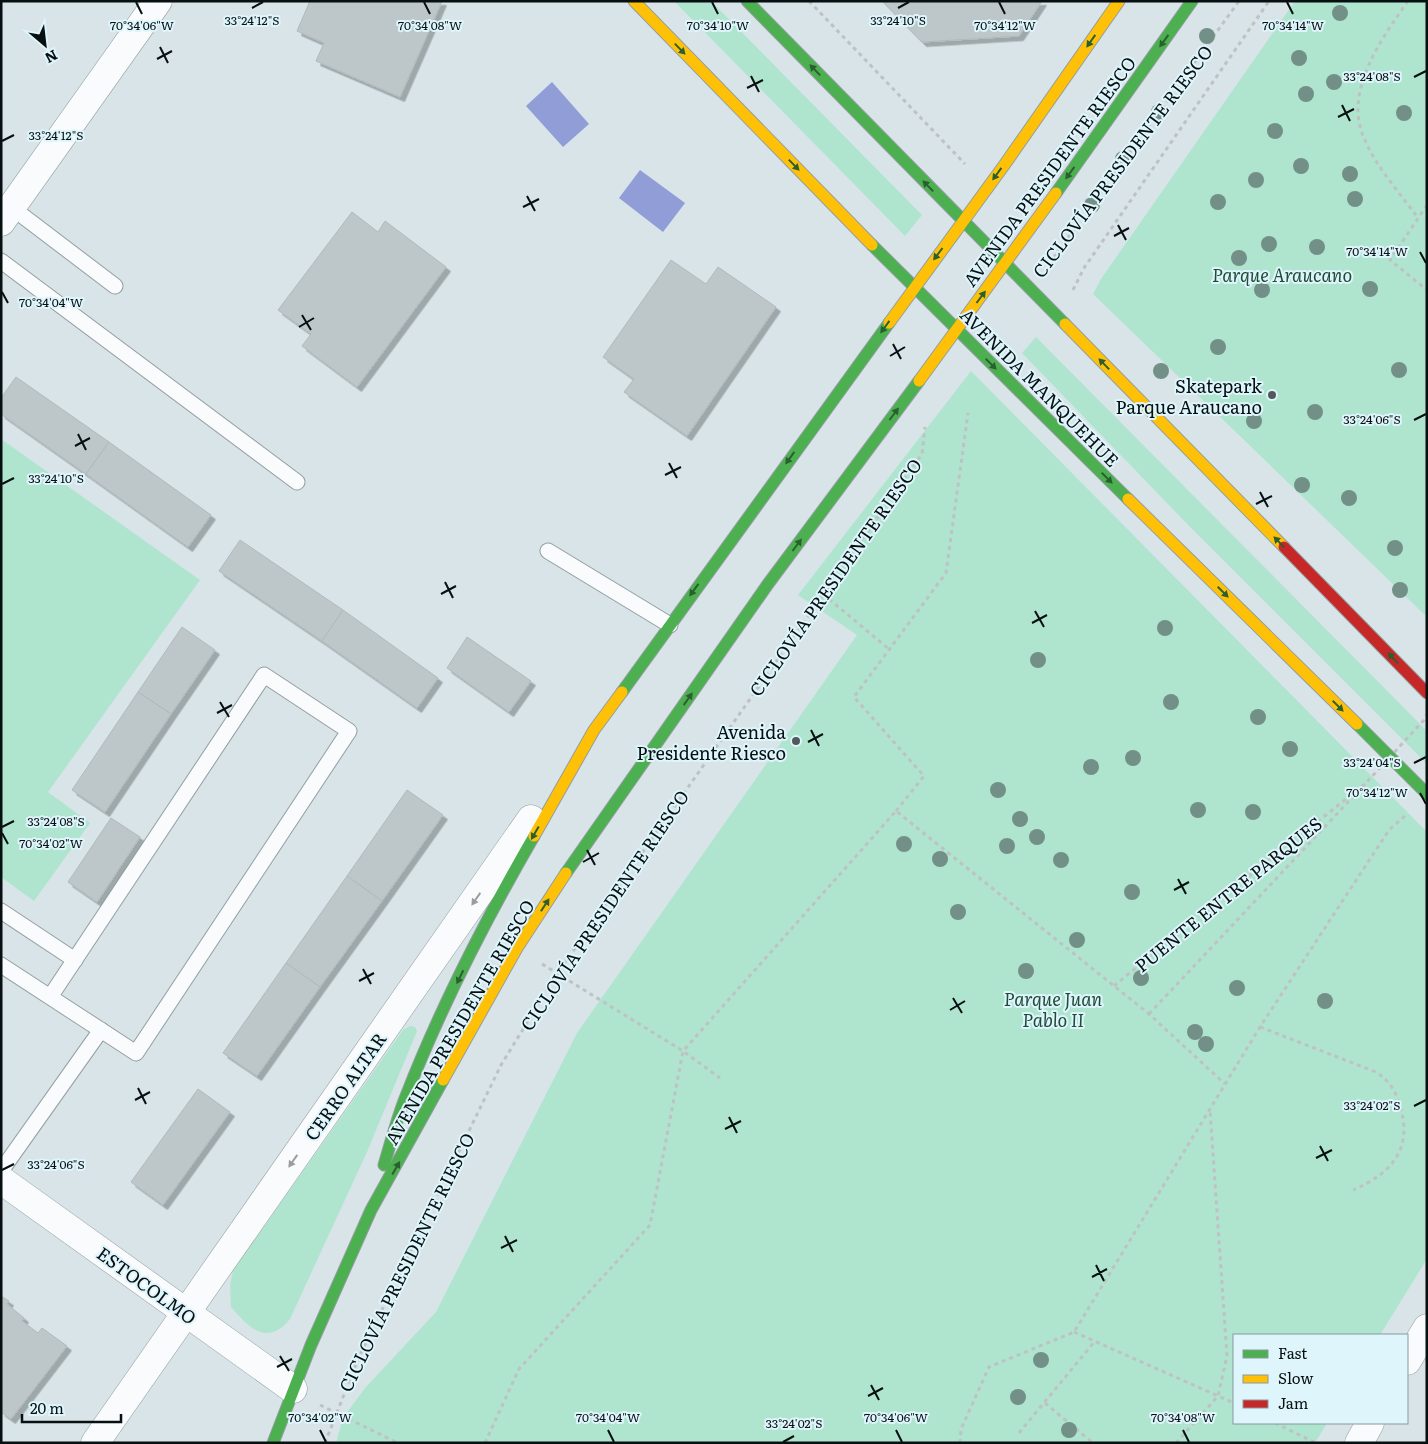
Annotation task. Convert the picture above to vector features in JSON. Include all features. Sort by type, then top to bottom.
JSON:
[{"type":"main road","name":"AVENIDA MANQUEHUE","points":[[634,1],[913,287],[1427,794]]},
{"type":"main road","points":[[747,1],[1427,693]]},
{"type":"main road","name":"AVENIDA PRESIDENTE RIESCO","points":[[371,1210],[405,1098],[430,1036],[511,876],[594,730],[1119,1]]},
{"type":"main road","name":"AVENIDA PRESIDENTE RIESCO","points":[[273,1443],[293,1389],[371,1210],[517,948],[562,879],[768,584],[1006,264],[1192,1]]},
{"type":"street","points":[[6,214],[158,1]]},
{"type":"street","name":"CERRO ALTAR","points":[[95,1443],[594,730]]},
{"type":"street","name":"ESTOCOLMO","points":[[1,1180],[293,1389]]},
{"type":"street","points":[[1408,1359],[1427,1328]]},
{"type":"street","points":[[1358,1443],[1369,1424]]},
{"type":"lane","points":[[6,214],[115,286]]},
{"type":"lane","points":[[1,260],[297,482]]},
{"type":"lane","points":[[548,551],[670,625]]},
{"type":"lane","points":[[1,965],[50,997],[101,1030],[136,1053],[349,731],[264,675],[50,997]]},
{"type":"lane","points":[[1,912],[75,960]]},
{"type":"lane","points":[[1,1171],[101,1030]]},
{"type":"path","points":[[809,1],[965,164]]},
{"type":"path","name":"CICLOVÍA PRESIDENTE RIESCO","points":[[1028,287],[1060,251],[1239,1]]},
{"type":"path","points":[[1068,298],[1090,260],[1269,1]]},
{"type":"path","points":[[1408,1],[1365,73],[1360,90],[1359,106],[1363,136],[1370,150],[1418,218]]},
{"type":"path","points":[[1427,205],[1390,260],[1427,290]]},
{"type":"path","points":[[485,1443],[518,1369],[650,1225],[684,1051],[896,811],[924,776],[854,698],[946,574],[968,413]]},
{"type":"path","name":"CICLOVÍA PRESIDENTE RIESCO","points":[[324,1443],[333,1412],[362,1350],[501,1065],[557,974],[922,454],[926,421]]},
{"type":"path","points":[[823,594],[890,650]]},
{"type":"path","name":"PUENTE ENTRE PARQUES","points":[[1149,1014],[1366,784],[1424,720],[1427,714]]},
{"type":"path","name":"PUENTE ENTRE PARQUES","points":[[1114,986],[1366,784]]},
{"type":"path","points":[[896,811],[1149,1014],[1225,1084]]},
{"type":"path","points":[[960,1443],[961,1429],[989,1366],[1074,1332],[1260,1027],[1389,830],[1408,813]]},
{"type":"path","points":[[517,948],[684,1051],[720,1078]]},
{"type":"path","points":[[1260,1027],[1376,1072],[1389,1081],[1397,1094],[1405,1135],[1400,1151],[1391,1166],[1371,1182],[1353,1190]]},
{"type":"path","points":[[1176,1443],[1218,1396],[1228,1345],[1210,1109]]},
{"type":"path","points":[[1074,1332],[1233,1403]]},
{"type":"path","points":[[1019,1433],[1096,1341]]},
{"type":"path","points":[[1045,1403],[1092,1443]]},
{"type":"path","points":[[333,1412],[398,1443]]},
{"type":"path","points":[[1277,1424],[1316,1443]]},
{"type":"green space","points":[[674,1],[711,1],[922,215],[905,236]]},
{"type":"green space","name":"Parque Araucano","points":[[1295,1],[1427,1],[1427,617],[1093,294],[1101,279]]},
{"type":"green space","points":[[1036,337],[1427,731],[1427,764],[1194,531],[1022,353]]},
{"type":"green space","name":"Parque Juan Pablo II","points":[[971,371],[1427,832],[1427,1259],[1381,1334],[1233,1334],[1233,1424],[1326,1424],[1315,1443],[336,1443],[343,1418],[365,1388],[436,1312],[577,1033],[857,635],[798,595]]},
{"type":"green space","points":[[1,439],[200,580],[48,792],[90,823],[34,901],[1,877]]},
{"type":"green space","points":[[410,1026],[415,1027],[417,1031],[367,1152],[290,1319],[274,1332],[266,1333],[259,1331],[245,1322],[231,1307],[230,1286],[233,1270],[403,1030]]},
{"type":"water","points":[[552,82],[589,124],[563,147],[526,106]]},
{"type":"water","points":[[640,170],[685,203],[663,232],[619,198]]},
{"type":"building","points":[[310,1],[442,1],[400,97],[316,61],[324,43],[297,31]]},
{"type":"building","points":[[882,1],[1042,1],[1019,36],[922,42]]},
{"type":"building","points":[[352,212],[378,232],[385,221],[446,267],[357,387],[302,346],[311,334],[278,310]]},
{"type":"building","points":[[671,260],[706,284],[718,267],[776,307],[687,436],[624,392],[634,379],[603,357]]},
{"type":"building","points":[[16,377],[109,442],[86,474],[1,414],[1,398]]},
{"type":"building","points":[[109,442],[211,515],[188,547],[86,474]]},
{"type":"building","points":[[240,540],[343,610],[322,641],[219,571]]},
{"type":"building","points":[[343,610],[438,678],[417,708],[322,641]]},
{"type":"building","points":[[182,627],[215,650],[171,714],[138,692]]},
{"type":"building","points":[[467,637],[531,681],[509,712],[447,668]]},
{"type":"building","points":[[138,692],[171,714],[105,812],[72,790]]},
{"type":"building","points":[[407,790],[443,815],[382,901],[347,876]]},
{"type":"building","points":[[111,818],[140,837],[97,902],[68,882]]},
{"type":"building","points":[[347,876],[382,901],[320,987],[286,963]]},
{"type":"building","points":[[286,963],[320,987],[257,1076],[223,1053]]},
{"type":"building","points":[[198,1089],[230,1112],[163,1205],[131,1182]]},
{"type":"building","points":[[1,1296],[9,1301],[7,1304],[24,1318],[22,1321],[38,1333],[42,1328],[67,1346],[11,1419],[1,1412]]},
{"type":"traffic: fast","points":[[747,1],[1065,324]]},
{"type":"traffic: fast","points":[[1056,193],[1192,1]]},
{"type":"traffic: fast","points":[[872,245],[1128,499]]},
{"type":"traffic: fast","points":[[622,692],[889,323]]},
{"type":"traffic: fast","points":[[566,873],[768,584],[919,381]]},
{"type":"traffic: fast","points":[[1357,724],[1427,794]]},
{"type":"traffic: fast","points":[[384,1165],[403,1104],[449,996],[534,836]]},
{"type":"traffic: fast","points":[[273,1443],[311,1345],[371,1210],[443,1080]]},
{"type":"traffic: slow","points":[[634,1],[872,245]]},
{"type":"traffic: slow","points":[[889,323],[1005,164],[1119,1]]},
{"type":"traffic: slow","points":[[919,381],[1056,193]]},
{"type":"traffic: slow","points":[[1065,324],[1284,547]]},
{"type":"traffic: slow","points":[[1128,499],[1357,724]]},
{"type":"traffic: slow","points":[[534,836],[594,730],[622,692]]},
{"type":"traffic: slow","points":[[443,1080],[517,948],[566,873]]},
{"type":"traffic: jam","points":[[1284,547],[1427,693]]},
{"type":"place","name":"Skatepark Parque Araucano","points":[[1272,395]]},
{"type":"place","name":"Avenida Presidente Riesco","points":[[796,741]]}]
